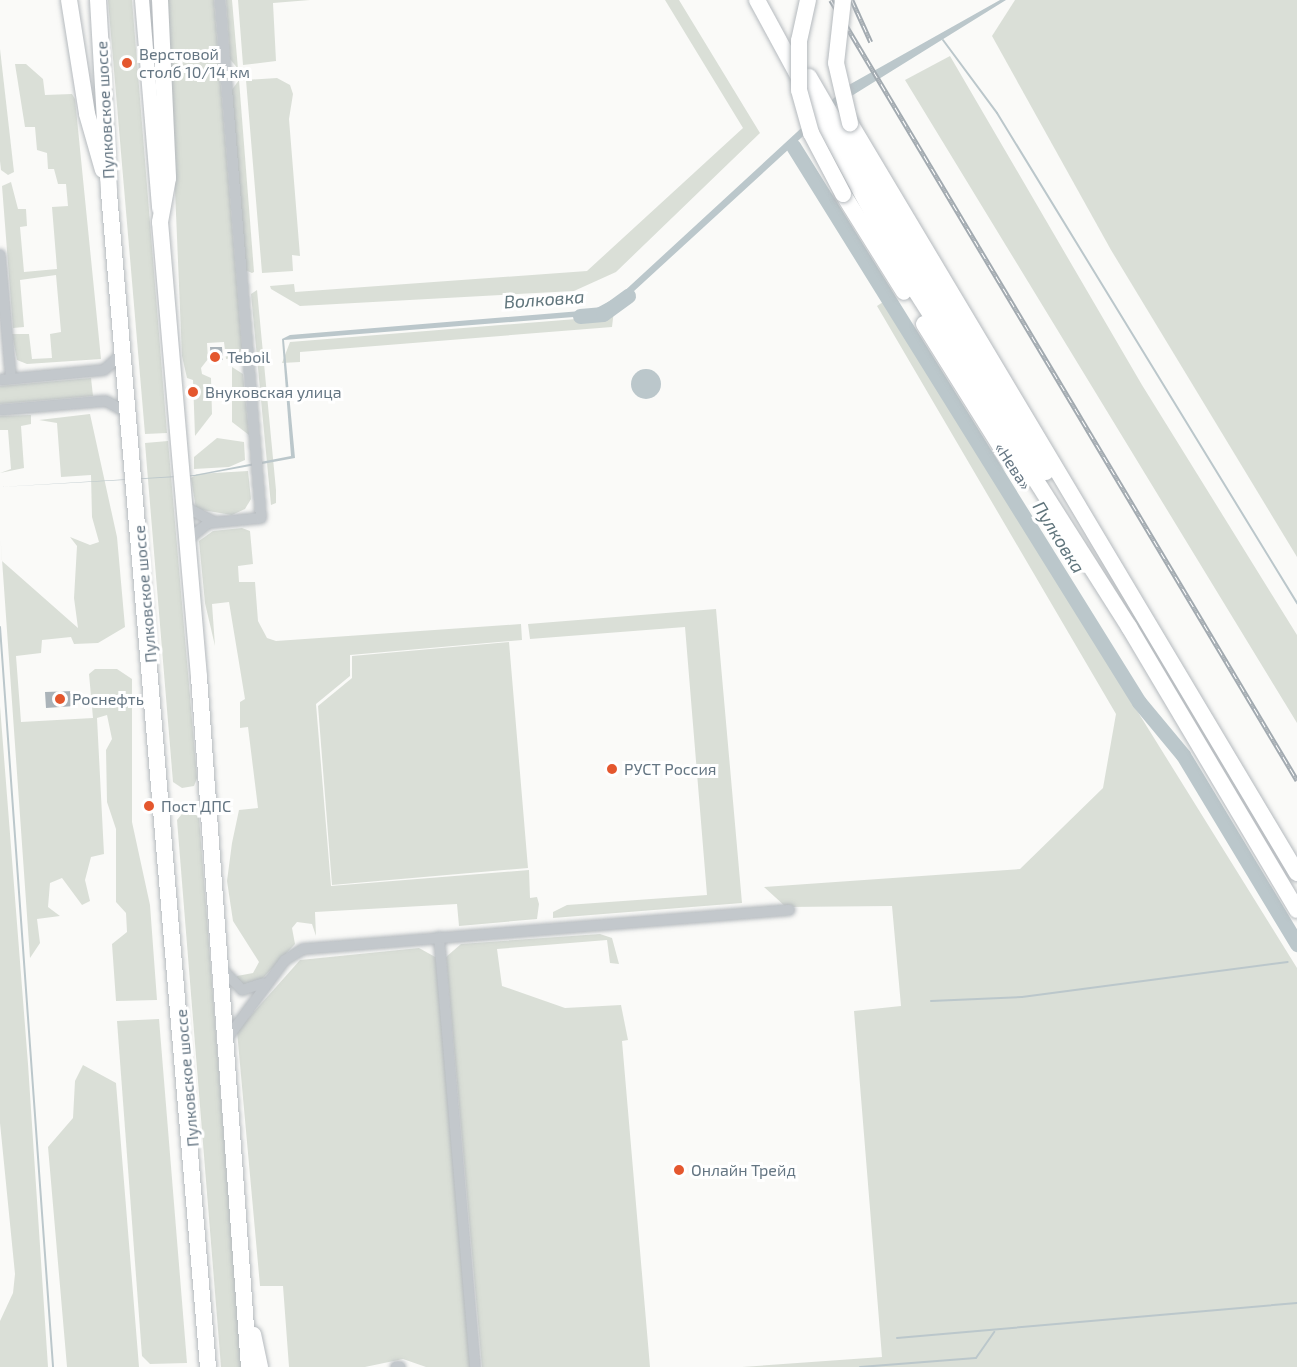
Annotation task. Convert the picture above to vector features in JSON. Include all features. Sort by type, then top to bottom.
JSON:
[{"type":"highway","points":[[69,0],[87,114],[109,193]]},
{"type":"highway","name":"Пулковское шоссе","points":[[98,0],[109,193],[130,415],[208,1367]]},
{"type":"highway","points":[[160,0],[168,178],[160,222],[220,964],[249,1367]]},
{"type":"highway","points":[[757,0],[862,184]]},
{"type":"highway","points":[[769,0],[862,184]]},
{"type":"highway","points":[[808,0],[799,41],[799,90],[811,133],[862,184]]},
{"type":"highway","points":[[843,0],[836,63],[862,184]]},
{"type":"highway","name":"«Нева»","points":[[862,184],[1001,403],[1144,616],[1297,873]]},
{"type":"highway","name":"«Нева»","points":[[862,184],[979,414],[1210,763],[1297,910]]},
{"type":"main road","points":[[142,0],[160,222]]},
{"type":"main road","points":[[245,1307],[261,1367]]},
{"type":"street","points":[[186,541],[215,522],[261,518],[220,0]]},
{"type":"street","points":[[0,256],[5,380],[104,370],[123,353]]},
{"type":"street","points":[[0,410],[106,401],[130,415]]},
{"type":"street","points":[[183,505],[215,522]]},
{"type":"street","points":[[224,1043],[268,980],[285,960],[303,949],[789,910]]},
{"type":"street","points":[[439,937],[475,1367]]},
{"type":"street","points":[[220,964],[233,985],[242,990],[268,980]]},
{"type":"shaded area","points":[[108,0],[132,0],[167,433],[145,434]]},
{"type":"shaded area","points":[[167,0],[214,0],[242,348],[237,357],[226,359],[224,342],[207,343],[208,359],[201,368],[202,374],[211,378],[212,414],[195,436],[193,380],[187,378],[182,356]]},
{"type":"shaded area","points":[[226,0],[232,0],[238,69],[230,59]]},
{"type":"shaded area","points":[[238,0],[310,0],[273,3],[276,61],[243,65]]},
{"type":"shaded area","points":[[665,0],[679,0],[760,133],[616,272],[574,291],[300,306],[271,289],[270,286],[294,284],[295,292],[587,271],[743,128]]},
{"type":"shaded area","points":[[1000,0],[1006,0],[837,105],[621,303],[599,315],[284,340],[295,458],[195,476],[0,487],[194,475],[291,456],[282,339],[290,335],[593,310],[619,296],[847,86]]},
{"type":"shaded area","points":[[1015,0],[1297,0],[1297,557],[1111,250],[992,36]]},
{"type":"shaded area","points":[[0,49],[14,172],[8,175],[1,170],[0,161]]},
{"type":"shaded area","points":[[950,56],[1142,385],[1297,635],[1297,723],[905,80]]},
{"type":"shaded area","points":[[15,64],[26,64],[43,79],[45,95],[72,94],[75,99],[101,359],[27,364],[17,360],[12,334],[29,334],[32,359],[52,358],[50,334],[61,332],[56,275],[20,280],[24,327],[13,328],[2,186],[11,182],[18,209],[26,209],[27,226],[20,227],[24,272],[57,269],[52,207],[68,206],[66,184],[58,184],[54,169],[48,169],[47,153],[37,150],[35,127],[25,127]]},
{"type":"shaded area","points":[[277,78],[290,85],[293,94],[289,119],[300,256],[292,255],[293,271],[262,273],[246,80]]},
{"type":"shaded area","points":[[239,80],[254,272],[252,273],[245,270],[231,91]]},
{"type":"shaded area","points":[[257,290],[276,490],[276,503],[271,505],[251,294]]},
{"type":"shaded area","points":[[883,302],[1297,968],[1297,1367],[742,1367],[882,1357],[854,1011],[901,1006],[892,906],[786,907],[764,887],[1020,869],[1103,788],[1116,714],[877,306]]},
{"type":"shaded area","points":[[614,310],[612,327],[300,352],[300,362],[282,363],[290,342],[601,317]]},
{"type":"shaded area","points":[[232,367],[243,374],[249,435],[232,422]]},
{"type":"shaded area","points":[[646,369],[657,373],[661,384],[657,395],[646,399],[635,395],[631,384],[635,373]]},
{"type":"shaded area","points":[[91,378],[93,396],[0,404],[0,386]]},
{"type":"shaded area","points":[[90,414],[117,537],[125,627],[98,643],[74,644],[71,637],[42,640],[41,653],[16,656],[21,722],[93,718],[89,674],[95,669],[117,669],[132,679],[132,822],[150,905],[157,1000],[116,1001],[112,944],[127,932],[126,913],[116,902],[116,829],[107,802],[106,750],[112,739],[107,715],[97,718],[104,854],[91,857],[85,880],[90,901],[82,905],[62,878],[50,883],[48,907],[60,916],[37,919],[40,943],[30,958],[2,561],[78,628],[74,598],[77,546],[70,537],[90,545],[99,542],[92,517],[91,475],[61,477],[57,423],[39,420]]},
{"type":"shaded area","points":[[31,415],[31,424],[21,426],[24,468],[0,473],[11,469],[8,430],[0,430],[0,416]]},
{"type":"shaded area","points":[[217,438],[244,442],[245,460],[229,467],[194,469],[194,457]]},
{"type":"shaded area","points":[[168,441],[197,778],[194,786],[182,788],[173,782],[145,443]]},
{"type":"shaded area","points":[[248,471],[251,499],[245,509],[232,515],[196,509],[191,478],[197,474]]},
{"type":"shaded area","points":[[242,528],[250,531],[253,564],[238,566],[239,582],[255,582],[258,621],[267,638],[276,641],[521,624],[522,640],[350,655],[350,676],[316,704],[331,886],[529,870],[530,898],[537,897],[539,904],[537,919],[459,926],[457,904],[315,912],[316,936],[312,924],[297,922],[292,928],[295,944],[263,978],[254,986],[238,984],[237,976],[253,973],[259,962],[233,921],[227,881],[239,810],[258,808],[248,727],[240,728],[240,702],[245,699],[229,602],[212,604],[215,646],[205,603],[199,541],[213,531]]},
{"type":"shaded area","points":[[716,609],[742,903],[553,918],[553,912],[567,905],[707,895],[685,627],[530,639],[528,624]]},
{"type":"shaded area","points":[[509,642],[528,868],[332,885],[318,706],[352,678],[352,656]]},
{"type":"shaded area","points":[[0,706],[28,1064],[48,1367],[0,1367],[0,1321],[13,1293],[15,1274],[0,1123]]},
{"type":"shaded area","points":[[186,809],[199,817],[242,1367],[221,1367],[177,820]]},
{"type":"shaded area","points":[[600,934],[612,938],[619,964],[610,963],[607,940],[497,949],[502,986],[565,1008],[621,1005],[628,1040],[622,1041],[650,1367],[482,1367],[446,957],[461,944]]},
{"type":"shaded area","points":[[419,948],[437,958],[471,1367],[426,1367],[403,1359],[365,1367],[289,1367],[283,1286],[260,1286],[237,1031],[300,960]]},
{"type":"shaded area","points":[[159,1019],[187,1363],[150,1364],[142,1356],[117,1021]]},
{"type":"shaded area","points":[[83,1065],[116,1083],[139,1367],[67,1367],[48,1147],[73,1118],[75,1081]]},
{"type":"building","name":"Teboil","points":[[210,347],[222,347],[223,360],[211,361]]},
{"type":"building","name":"Роснефть","points":[[74,691],[75,706],[46,708],[45,692]]},
{"type":"waterway","points":[[943,40],[997,113],[1297,603]]},
{"type":"waterway","name":"Пулковка","points":[[793,146],[1139,702],[1183,755],[1297,944]]},
{"type":"waterway","name":"Волковка","points":[[580,316],[603,314],[628,296]]},
{"type":"waterway","points":[[0,627],[53,1367]]},
{"type":"waterway","points":[[931,1001],[1022,997],[1288,962]]},
{"type":"waterway","points":[[897,1338],[1297,1303]]},
{"type":"waterway","points":[[860,1367],[976,1358],[994,1332]]},
{"type":"railway","points":[[831,0],[1297,780]]},
{"type":"railway","points":[[852,0],[871,42]]},
{"type":"place","name":"Верстовой столб 10/14 км","points":[[127,63]]},
{"type":"place","name":"Teboil","points":[[215,357]]},
{"type":"place","name":"Внуковская улица","points":[[193,392]]},
{"type":"place","name":"Роснефть","points":[[60,699]]},
{"type":"place","name":"РУСТ Россия","points":[[612,769]]},
{"type":"place","name":"Пост ДПС","points":[[149,806]]},
{"type":"place","name":"Онлайн Трейд","points":[[679,1170]]}]
